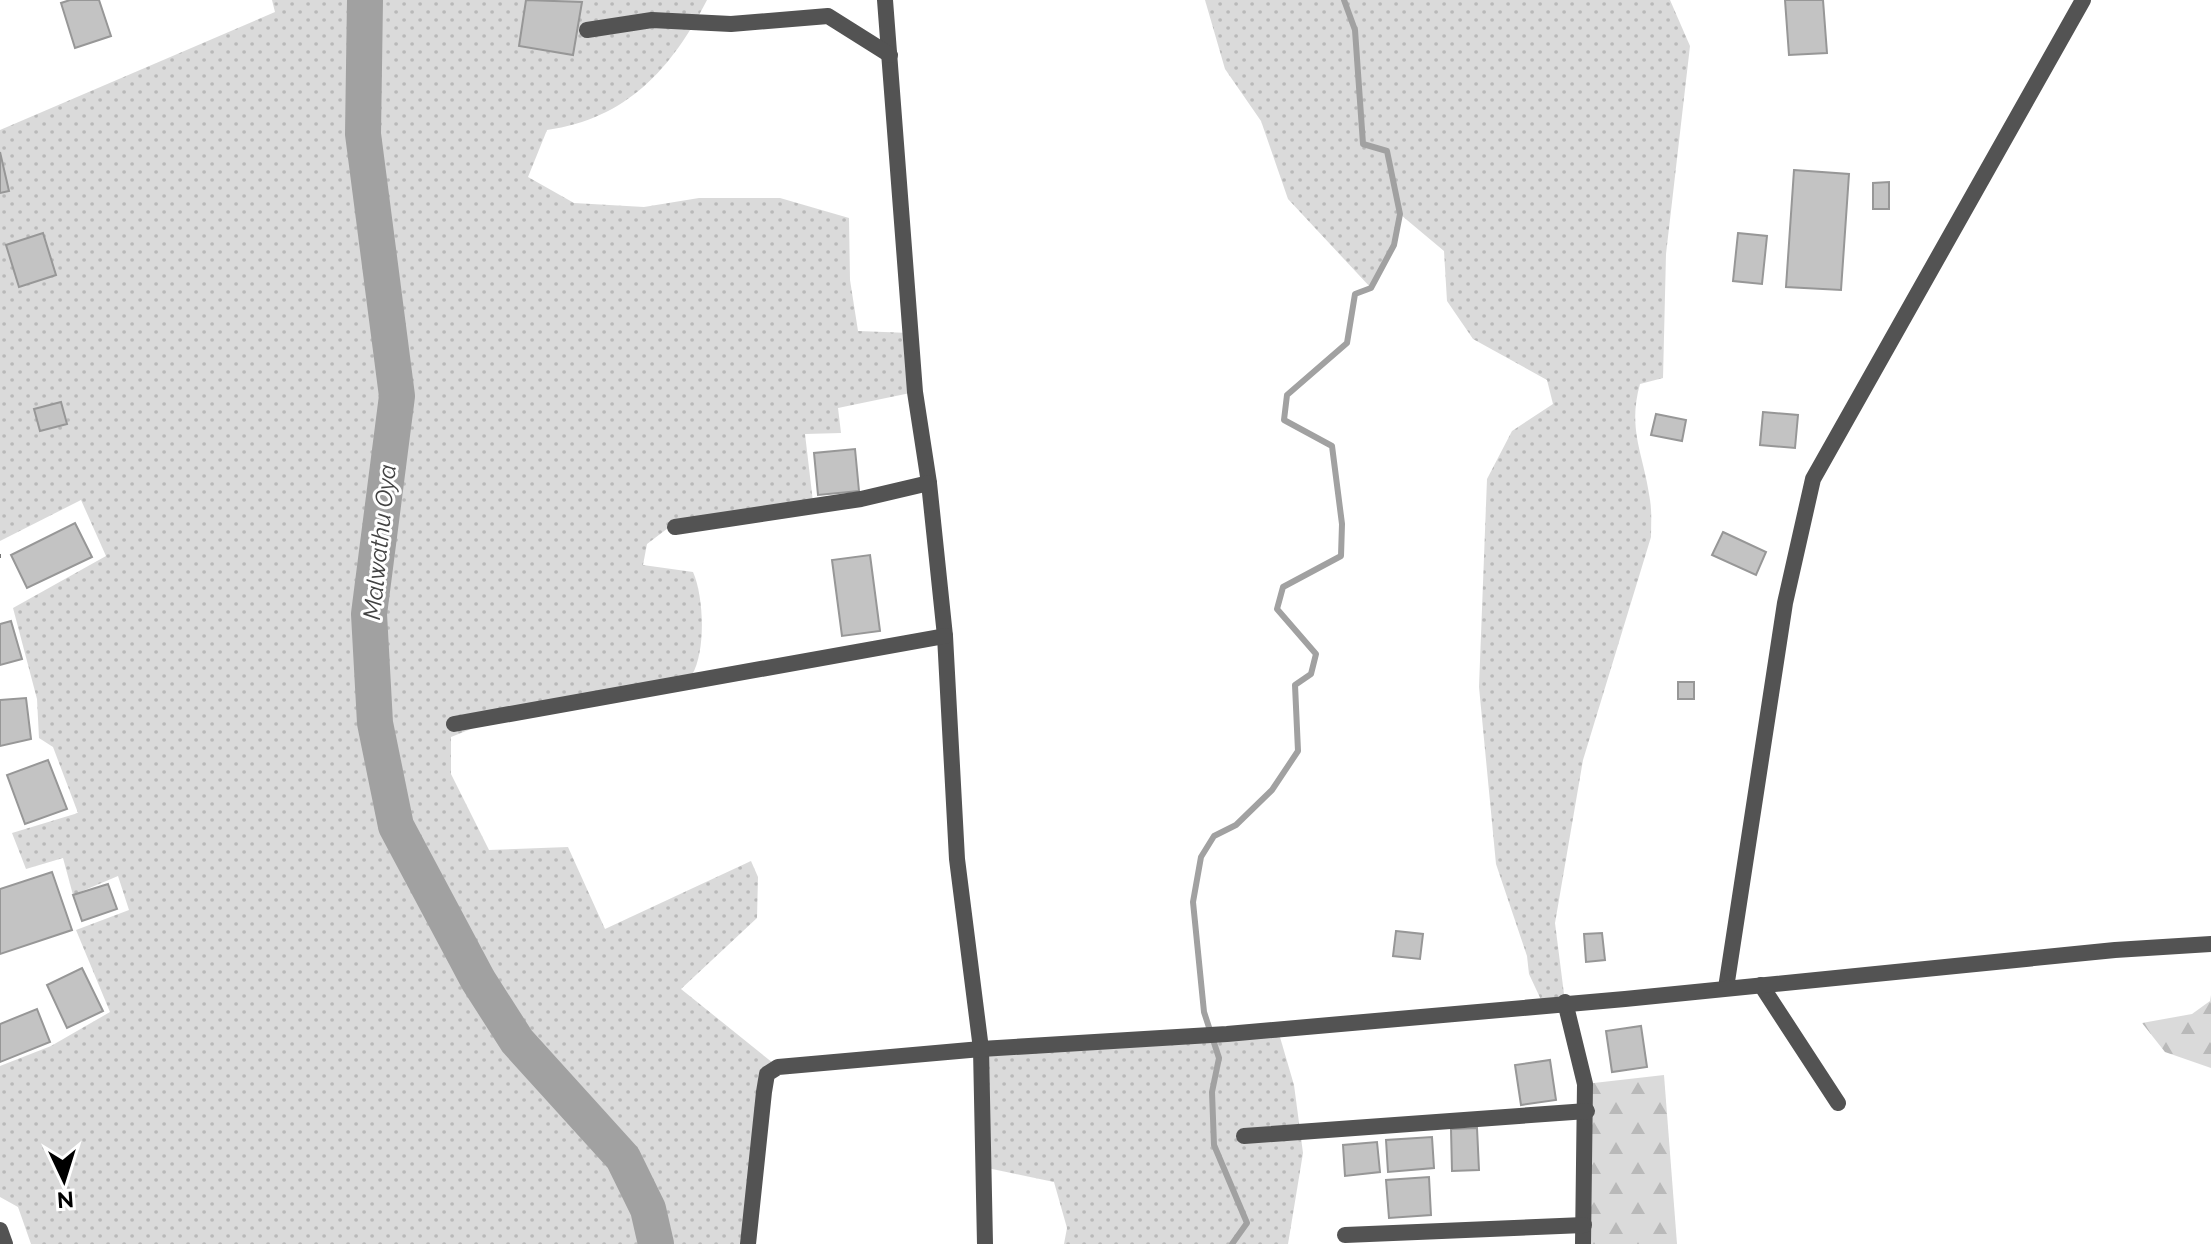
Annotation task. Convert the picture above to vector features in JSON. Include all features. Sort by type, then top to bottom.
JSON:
[{"type":"street","points":[[885,0],[915,392],[929,483],[945,636],[957,859],[981,1049],[985,1244]]},
{"type":"street","points":[[1726,988],[1785,603],[1813,479],[2083,0]]},
{"type":"street","points":[[587,30],[652,20],[731,24],[828,16],[890,55]]},
{"type":"street","points":[[675,527],[861,499],[929,483]]},
{"type":"street","points":[[454,724],[945,636]]},
{"type":"street","points":[[748,1244],[767,1074],[778,1067],[981,1049],[1227,1034],[2115,950],[2211,944]]},
{"type":"street","points":[[1761,985],[1838,1103]]},
{"type":"street","points":[[1565,1002],[1585,1084],[1583,1244]]},
{"type":"street","points":[[1244,1136],[1587,1111]]},
{"type":"street","points":[[1345,1235],[1584,1225]]},
{"type":"street","points":[[0,1230],[5,1244]]},
{"type":"green space","points":[[272,0],[707,0],[678,47],[644,86],[601,115],[547,130],[528,177],[574,203],[644,207],[699,198],[780,198],[849,218],[850,280],[858,331],[910,333],[915,392],[838,408],[841,433],[805,434],[813,502],[672,525],[647,544],[643,565],[693,572],[697,583],[701,638],[697,665],[692,675],[491,721],[451,737],[451,774],[489,850],[568,847],[605,929],[751,861],[758,877],[757,918],[681,989],[778,1067],[767,1074],[747,1244],[31,1244],[18,1207],[0,1197],[0,1066],[51,1046],[110,1012],[76,930],[129,910],[118,876],[73,895],[63,858],[26,869],[12,833],[78,813],[53,747],[39,738],[37,699],[13,608],[106,556],[81,500],[0,541],[0,130],[275,12]]},
{"type":"green space","points":[[1205,0],[1670,0],[1690,46],[1666,254],[1663,378],[1640,384],[1636,400],[1636,429],[1651,505],[1651,537],[1583,760],[1555,923],[1565,1002],[1543,1004],[1529,974],[1527,956],[1496,864],[1479,687],[1487,479],[1512,431],[1553,404],[1547,380],[1473,339],[1447,301],[1444,251],[1401,215],[1394,245],[1371,288],[1288,199],[1261,121],[1225,69]]},
{"type":"green space","points":[[2211,995],[2211,1068],[2165,1052],[2142,1023],[2192,1014],[2210,1001]]},
{"type":"green space","points":[[1277,1027],[1294,1085],[1303,1153],[1288,1244],[1064,1244],[1067,1228],[1054,1182],[983,1167],[981,1049]]},
{"type":"green space","points":[[1664,1075],[1677,1244],[1583,1244],[1585,1084]]},
{"type":"building","points":[[99,0],[111,36],[75,48],[61,3]]},
{"type":"building","points":[[526,0],[582,2],[573,55],[519,46]]},
{"type":"building","points":[[1785,0],[1823,0],[1827,53],[1789,55]]},
{"type":"building","points":[[0,152],[9,191],[0,193]]},
{"type":"building","points":[[1794,170],[1849,174],[1841,290],[1786,287]]},
{"type":"building","points":[[1889,182],[1889,209],[1873,209],[1873,183]]},
{"type":"building","points":[[43,233],[56,275],[19,287],[6,245]]},
{"type":"building","points":[[1738,233],[1767,236],[1762,284],[1733,281]]},
{"type":"building","points":[[61,402],[67,424],[40,431],[34,409]]},
{"type":"building","points":[[1763,412],[1798,415],[1795,448],[1760,445]]},
{"type":"building","points":[[1656,414],[1686,420],[1682,441],[1651,435]]},
{"type":"building","points":[[855,449],[859,491],[818,495],[814,453]]},
{"type":"building","points":[[75,523],[92,557],[27,588],[11,555]]},
{"type":"building","points":[[1723,532],[1766,552],[1756,575],[1712,555]]},
{"type":"building","points":[[870,555],[880,631],[842,636],[832,560]]},
{"type":"building","points":[[11,621],[22,659],[0,665],[0,624]]},
{"type":"building","points":[[1678,682],[1694,682],[1694,699],[1678,699]]},
{"type":"building","points":[[26,698],[31,739],[0,746],[0,700]]},
{"type":"building","points":[[48,760],[67,809],[25,824],[7,775]]},
{"type":"building","points":[[52,872],[72,930],[0,954],[0,889]]},
{"type":"building","points":[[108,884],[117,909],[82,921],[73,895]]},
{"type":"building","points":[[1396,931],[1423,934],[1420,959],[1393,956]]},
{"type":"building","points":[[1602,933],[1605,960],[1586,962],[1584,934]]},
{"type":"building","points":[[82,968],[103,1011],[67,1028],[47,985]]},
{"type":"building","points":[[37,1009],[50,1042],[0,1062],[0,1024]]},
{"type":"building","points":[[1641,1026],[1647,1067],[1612,1072],[1606,1031]]},
{"type":"building","points":[[1550,1060],[1556,1100],[1521,1105],[1515,1065]]},
{"type":"building","points":[[1477,1128],[1479,1170],[1452,1171],[1451,1129]]},
{"type":"building","points":[[1432,1137],[1434,1168],[1388,1172],[1386,1140]]},
{"type":"building","points":[[1377,1142],[1380,1172],[1345,1176],[1343,1145]]},
{"type":"building","points":[[1429,1177],[1431,1215],[1389,1218],[1386,1180]]},
{"type":"waterway","name":"Malwathu Oya","points":[[365,0],[363,134],[397,396],[369,614],[375,723],[396,826],[478,980],[517,1041],[623,1158],[648,1209],[656,1244]]},
{"type":"waterway","points":[[1232,1244],[1247,1223],[1214,1145],[1212,1092],[1219,1058],[1204,1012],[1193,902],[1201,857],[1214,836],[1236,825],[1272,790],[1298,751],[1295,685],[1311,674],[1316,654],[1277,609],[1283,587],[1341,556],[1342,524],[1332,446],[1284,420],[1287,395],[1347,343],[1355,294],[1371,288],[1394,245],[1400,214],[1387,151],[1363,144],[1355,30],[1344,0]]}]
